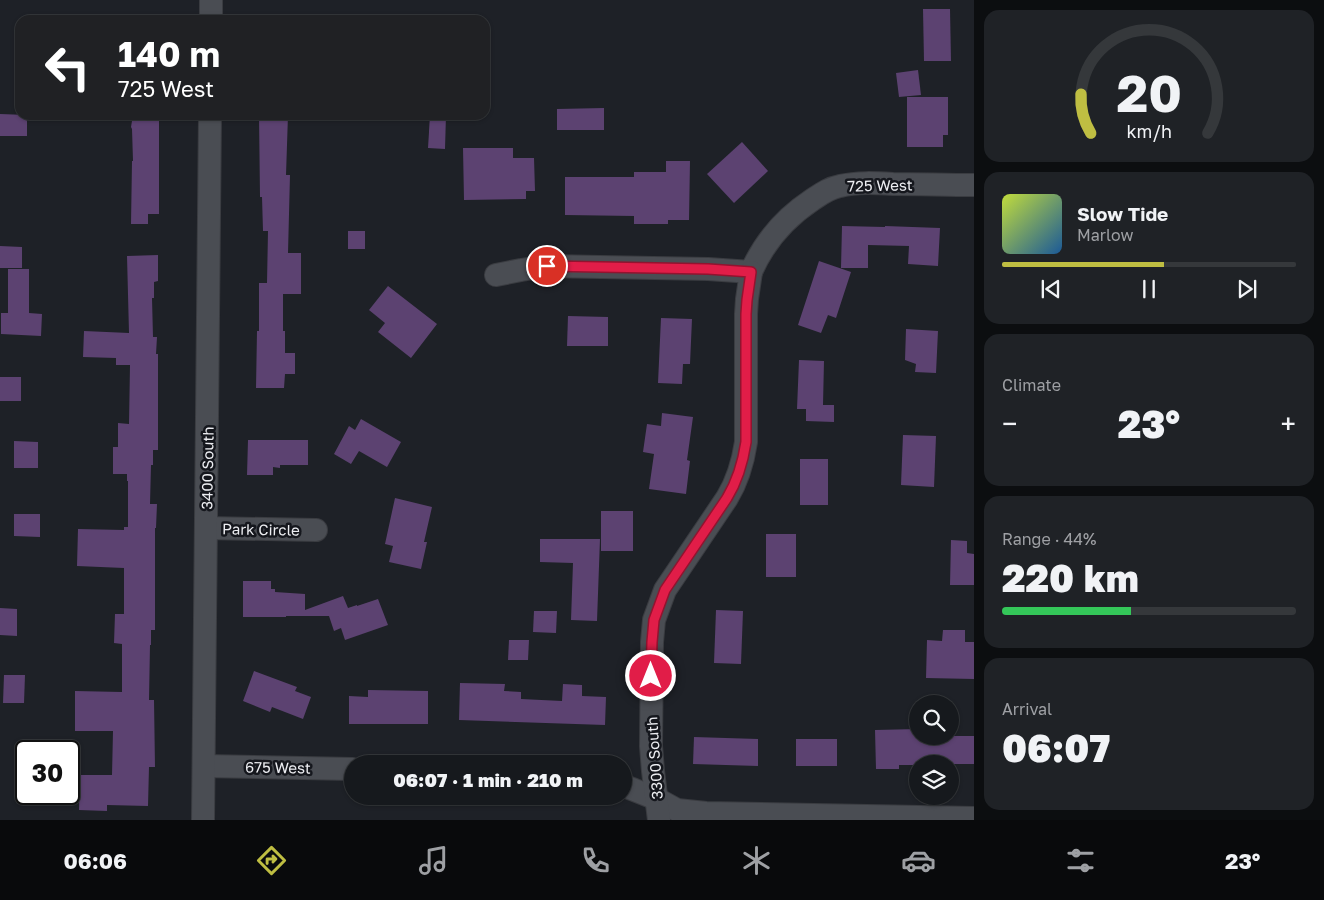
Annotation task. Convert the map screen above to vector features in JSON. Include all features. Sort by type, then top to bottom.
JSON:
[{"type":"street","points":[[211,0],[211,15]]},
{"type":"street","name":"3400 South","points":[[203,820],[210,120]]},
{"type":"street","name":"725 West","points":[[751,272],[757,257],[784,222],[800,208],[826,191],[838,186],[867,183],[974,185]]},
{"type":"street","points":[[496,275],[547,266],[708,269],[751,272]]},
{"type":"street","name":"3300 South","points":[[658,810],[651,746],[654,620],[665,590],[727,498],[735,485],[740,471],[746,442],[746,314],[751,272]]},
{"type":"street","name":"Park Circle","points":[[206,528],[316,530]]},
{"type":"street","name":"675 West","points":[[204,766],[344,769]]},
{"type":"street","points":[[632,792],[658,810],[677,810],[706,814],[974,818]]},
{"type":"building","points":[[923,9],[950,9],[951,61],[924,61]]},
{"type":"building","points":[[918,70],[921,95],[899,97],[896,73]]},
{"type":"building","points":[[907,97],[948,97],[948,135],[943,135],[943,147],[907,147]]},
{"type":"building","points":[[604,108],[604,130],[557,130],[557,109]]},
{"type":"building","points":[[0,114],[15,115],[15,120],[27,120],[27,136],[0,136]]},
{"type":"building","points":[[159,120],[159,214],[148,214],[148,224],[131,224],[132,121]]},
{"type":"building","points":[[259,120],[288,120],[286,175],[290,175],[288,253],[301,253],[301,294],[283,294],[285,353],[295,353],[295,374],[285,374],[284,388],[256,388],[259,283],[267,283],[268,231],[263,231],[262,197],[260,197]]},
{"type":"building","points":[[430,120],[446,120],[445,149],[428,148]]},
{"type":"building","points":[[742,142],[768,171],[734,203],[707,174]]},
{"type":"building","points":[[463,148],[513,148],[513,158],[534,158],[535,191],[526,191],[526,199],[464,200]]},
{"type":"building","points":[[666,161],[690,161],[689,220],[668,220],[668,224],[634,224],[634,216],[565,215],[565,177],[634,177],[634,172],[666,172]]},
{"type":"building","points":[[842,226],[940,228],[938,266],[908,264],[909,246],[868,245],[868,268],[841,268]]},
{"type":"building","points":[[348,231],[365,231],[365,249],[348,249]]},
{"type":"building","points":[[0,246],[22,247],[22,268],[0,268]]},
{"type":"building","points":[[158,255],[158,281],[154,282],[154,298],[152,298],[153,337],[157,337],[156,354],[158,354],[158,450],[153,450],[150,504],[157,504],[155,528],[155,630],[151,630],[149,700],[154,700],[155,767],[149,767],[148,806],[107,805],[107,811],[79,810],[80,775],[112,775],[113,731],[75,731],[75,691],[122,692],[122,644],[114,643],[115,614],[124,614],[124,568],[77,566],[78,529],[124,530],[124,527],[128,527],[127,474],[113,474],[113,447],[118,447],[118,423],[129,424],[130,365],[116,365],[116,358],[83,357],[84,331],[129,333],[127,256]]},
{"type":"building","points":[[819,261],[851,272],[836,318],[828,315],[821,333],[798,325]]},
{"type":"building","points":[[8,269],[29,269],[29,313],[42,314],[41,336],[1,334],[1,313],[8,313]]},
{"type":"building","points":[[388,286],[437,324],[411,358],[378,332],[385,323],[369,310]]},
{"type":"building","points":[[568,316],[608,317],[608,346],[567,346]]},
{"type":"building","points":[[661,318],[692,319],[690,364],[683,364],[682,384],[658,383]]},
{"type":"building","points":[[906,329],[938,331],[936,373],[915,372],[916,364],[905,360]]},
{"type":"building","points":[[799,360],[824,361],[823,405],[834,405],[834,422],[806,421],[806,409],[797,409]]},
{"type":"building","points":[[0,377],[21,377],[21,401],[0,401]]},
{"type":"building","points":[[662,413],[693,417],[687,460],[690,461],[686,494],[649,489],[654,454],[643,452],[647,424],[661,426]]},
{"type":"building","points":[[361,419],[401,442],[387,467],[359,451],[351,464],[334,454],[349,426],[355,430]]},
{"type":"building","points":[[903,435],[936,436],[934,487],[901,485]]},
{"type":"building","points":[[248,440],[308,440],[308,465],[280,465],[280,468],[273,467],[273,475],[247,475]]},
{"type":"building","points":[[14,441],[38,442],[38,468],[14,468]]},
{"type":"building","points":[[800,459],[828,459],[828,505],[800,505]]},
{"type":"building","points":[[395,498],[432,507],[424,542],[427,542],[421,569],[389,562],[393,546],[385,544]]},
{"type":"building","points":[[601,511],[633,511],[633,551],[601,551]]},
{"type":"building","points":[[14,514],[40,514],[40,537],[14,536]]},
{"type":"building","points":[[766,534],[796,534],[796,577],[766,577]]},
{"type":"building","points":[[540,539],[600,539],[597,621],[571,620],[573,563],[540,562]]},
{"type":"building","points":[[951,540],[967,541],[967,553],[974,554],[974,585],[950,585]]},
{"type":"building","points":[[243,581],[271,581],[271,589],[275,589],[275,592],[305,594],[305,610],[343,596],[348,608],[378,599],[388,625],[345,640],[341,628],[334,631],[329,616],[243,617]]},
{"type":"building","points":[[0,608],[17,609],[17,636],[0,635]]},
{"type":"building","points":[[716,610],[743,611],[741,664],[714,663]]},
{"type":"building","points":[[534,611],[557,611],[556,633],[533,632]]},
{"type":"building","points":[[943,630],[965,630],[965,642],[974,642],[974,679],[926,678],[927,640],[942,641]]},
{"type":"building","points":[[509,640],[529,640],[528,660],[508,660]]},
{"type":"building","points":[[254,671],[297,687],[295,691],[311,697],[303,719],[272,707],[270,712],[243,701]]},
{"type":"building","points":[[4,675],[25,675],[24,703],[3,703]]},
{"type":"building","points":[[460,683],[505,684],[504,691],[521,692],[521,699],[562,701],[563,684],[582,685],[582,696],[606,697],[605,725],[459,720]]},
{"type":"building","points":[[368,690],[428,691],[428,724],[349,724],[349,696],[368,697]]},
{"type":"building","points":[[909,729],[909,745],[959,745],[959,736],[974,736],[974,764],[959,764],[959,755],[909,755],[909,765],[899,765],[899,769],[876,769],[875,730]]},
{"type":"building","points":[[694,737],[758,739],[758,766],[693,764]]},
{"type":"building","points":[[796,739],[837,739],[837,766],[796,766]]},
{"type":"route","points":[[547,266],[708,269],[751,272],[746,314],[746,442],[744,456],[735,485],[674,575],[659,603],[654,620],[651,676]]}]
